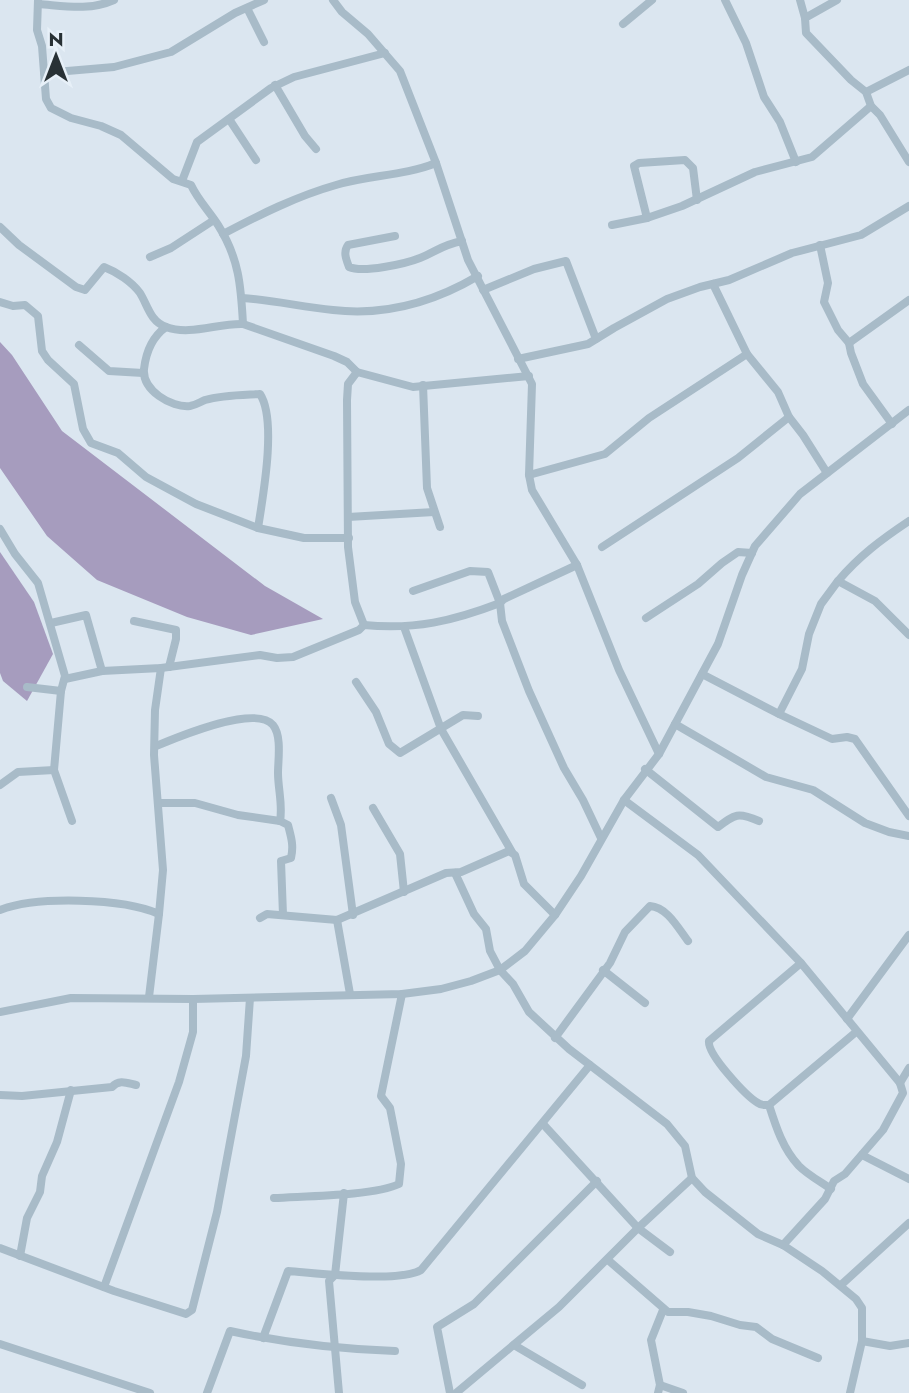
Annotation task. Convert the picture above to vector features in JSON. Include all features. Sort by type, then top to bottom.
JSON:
[{"type":"street","points":[[114,0],[98,7],[86,8],[39,2],[37,30],[42,46],[46,99],[56,112],[121,135],[167,175],[191,185],[235,257],[243,324]]},
{"type":"street","points":[[235,0],[264,42]]},
{"type":"street","points":[[44,73],[114,66],[171,52],[243,9],[264,0]]},
{"type":"street","points":[[333,0],[342,12],[385,52],[400,71],[436,163],[468,260],[532,384],[529,475],[532,490],[577,565],[619,670],[659,754]]},
{"type":"street","points":[[623,24],[652,0]]},
{"type":"street","points":[[725,0],[746,43],[764,97],[780,122],[796,162]]},
{"type":"street","points":[[800,0],[806,33],[850,80],[866,92],[872,106],[909,162]]},
{"type":"street","points":[[804,18],[837,0]]},
{"type":"street","points":[[182,181],[197,142],[275,85],[293,77],[385,52]]},
{"type":"street","points":[[866,92],[909,70]]},
{"type":"street","points":[[275,85],[305,136],[316,149]]},
{"type":"street","points":[[612,225],[647,218],[697,200],[755,172],[812,157],[872,106]]},
{"type":"street","points":[[229,119],[256,160]]},
{"type":"street","points":[[647,218],[634,166],[639,163],[685,160],[693,167],[697,200]]},
{"type":"street","points":[[223,234],[268,210],[336,185],[418,170],[436,163]]},
{"type":"street","points":[[518,359],[583,346],[667,299],[729,280],[781,257],[861,235],[909,206]]},
{"type":"street","points":[[150,257],[171,248],[214,220]]},
{"type":"street","points":[[0,227],[19,246],[76,287],[85,290],[104,267],[118,274],[139,291],[153,320],[166,327],[182,331],[243,324],[334,356],[347,362],[358,372],[413,387],[529,376]]},
{"type":"street","points":[[395,236],[348,245],[345,255],[349,267],[368,269],[420,258],[445,244],[462,241]]},
{"type":"street","points":[[820,245],[828,283],[824,302],[838,330],[849,343],[863,384],[892,424]]},
{"type":"street","points":[[483,290],[534,269],[566,261],[596,339]]},
{"type":"street","points":[[242,298],[334,310],[398,308],[456,289],[478,276]]},
{"type":"street","points":[[719,297],[729,280]]},
{"type":"street","points":[[713,284],[747,354],[778,392],[789,417],[827,473]]},
{"type":"street","points":[[849,343],[909,300]]},
{"type":"street","points":[[0,302],[13,306],[25,305],[38,316],[43,351],[48,360],[74,384],[83,429],[91,443],[118,453],[146,477],[196,504],[258,528],[304,538],[349,538]]},
{"type":"street","points":[[166,327],[155,335],[143,373],[151,389],[162,398],[188,406],[209,399],[260,394],[268,414],[264,485],[258,528]]},
{"type":"street","points":[[79,345],[109,370],[143,373]]},
{"type":"street","points":[[529,475],[606,454],[649,418],[747,354]]},
{"type":"street","points":[[358,372],[348,384],[348,517],[355,602],[364,625]]},
{"type":"street","points":[[424,385],[427,488],[440,527]]},
{"type":"street","points":[[0,1012],[71,998],[192,999],[402,993],[441,989],[500,970],[525,951],[555,915],[581,876],[624,800],[659,754],[702,674],[731,611],[752,553],[771,526],[793,501],[909,410]]},
{"type":"street","points":[[602,547],[738,458],[789,417]]},
{"type":"street","points":[[348,517],[434,512]]},
{"type":"street","points":[[779,714],[802,669],[808,634],[821,604],[855,561],[909,521]]},
{"type":"street","points":[[0,529],[15,554],[38,583],[51,623],[65,680],[61,691],[54,770],[72,821]]},
{"type":"street","points":[[646,618],[698,584],[738,552],[752,553]]},
{"type":"street","points":[[65,680],[102,671],[165,668],[260,656],[293,657],[359,630],[364,625],[404,627],[455,619],[500,603],[577,565]]},
{"type":"street","points":[[413,592],[471,571],[488,572],[500,603],[502,621],[551,741],[601,838]]},
{"type":"street","points":[[838,581],[875,601],[907,629]]},
{"type":"street","points":[[51,623],[86,615],[102,671]]},
{"type":"street","points":[[134,621],[176,630],[176,639],[165,668],[155,710],[154,755],[163,870],[149,997]]},
{"type":"street","points":[[404,627],[441,729],[512,852],[524,884],[555,915]]},
{"type":"street","points":[[702,674],[832,739],[855,739],[909,816]]},
{"type":"street","points":[[356,682],[376,712],[388,744],[400,753],[463,715],[478,716]]},
{"type":"street","points":[[27,687],[61,691]]},
{"type":"street","points":[[156,746],[233,720],[252,718],[271,723],[276,729],[282,813],[280,821]]},
{"type":"street","points":[[675,724],[766,777],[813,790],[865,823],[909,836]]},
{"type":"street","points":[[645,769],[718,827],[733,816],[744,814],[759,821]]},
{"type":"street","points":[[0,785],[18,772],[54,770]]},
{"type":"street","points":[[331,798],[341,825],[352,915]]},
{"type":"street","points":[[624,800],[698,855],[801,963],[900,1083],[903,1093],[883,1130],[845,1174],[834,1181],[825,1199],[783,1245]]},
{"type":"street","points":[[158,803],[195,803],[288,825],[293,838],[291,858],[281,861],[283,915]]},
{"type":"street","points":[[373,808],[400,854],[404,892]]},
{"type":"street","points":[[260,918],[267,914],[337,920],[446,873],[455,873],[512,852]]},
{"type":"street","points":[[455,873],[474,914],[486,929],[490,951],[500,970],[513,984],[529,1012],[555,1038],[667,1124],[685,1146],[692,1178],[705,1192],[758,1234],[783,1245],[841,1284],[856,1299],[862,1308],[862,1341],[850,1393]]},
{"type":"street","points":[[0,910],[33,902],[96,902],[159,914]]},
{"type":"street","points":[[555,1038],[610,963],[625,932],[650,905],[658,906],[667,914],[688,941]]},
{"type":"street","points":[[337,920],[350,993]]},
{"type":"street","points":[[847,1019],[909,935]]},
{"type":"street","points":[[801,963],[708,1044],[710,1051],[757,1103],[769,1105],[856,1032]]},
{"type":"street","points":[[603,970],[645,1003]]},
{"type":"street","points":[[274,1198],[391,1188],[399,1184],[401,1164],[390,1108],[381,1096],[402,993]]},
{"type":"street","points":[[0,1248],[186,1314],[192,1310],[217,1212],[246,1056],[250,998]]},
{"type":"street","points":[[104,1287],[188,1050],[193,1032],[192,999]]},
{"type":"street","points":[[262,1338],[288,1271],[335,1275],[413,1275],[421,1270],[590,1065]]},
{"type":"street","points":[[900,1083],[909,1068]]},
{"type":"street","points":[[0,1095],[112,1087],[122,1082],[136,1085]]},
{"type":"street","points":[[20,1256],[27,1217],[40,1192],[71,1090]]},
{"type":"street","points":[[769,1105],[780,1140],[800,1167],[831,1189]]},
{"type":"street","points":[[542,1124],[638,1228],[670,1252]]},
{"type":"street","points":[[862,1155],[909,1179]]},
{"type":"street","points":[[456,1393],[559,1307],[692,1178]]},
{"type":"street","points":[[450,1393],[437,1327],[474,1304],[597,1181]]},
{"type":"street","points":[[339,1393],[329,1281],[335,1275],[344,1193]]},
{"type":"street","points":[[841,1284],[909,1223]]},
{"type":"street","points":[[608,1260],[663,1310],[711,1316],[756,1327],[772,1339],[818,1358]]},
{"type":"street","points":[[663,1310],[651,1340],[659,1389],[683,1393]]},
{"type":"street","points":[[207,1393],[230,1331],[335,1348],[395,1351]]},
{"type":"street","points":[[862,1341],[890,1346],[909,1343]]},
{"type":"street","points":[[0,1344],[150,1393]]},
{"type":"street","points":[[514,1345],[582,1385]]},
{"type":"shaded area","points":[[0,342],[12,355],[62,431],[265,586],[323,619],[251,635],[187,617],[97,580],[47,536],[0,468]]},
{"type":"shaded area","points":[[0,552],[34,602],[53,654],[27,701],[3,681],[0,673]]}]
